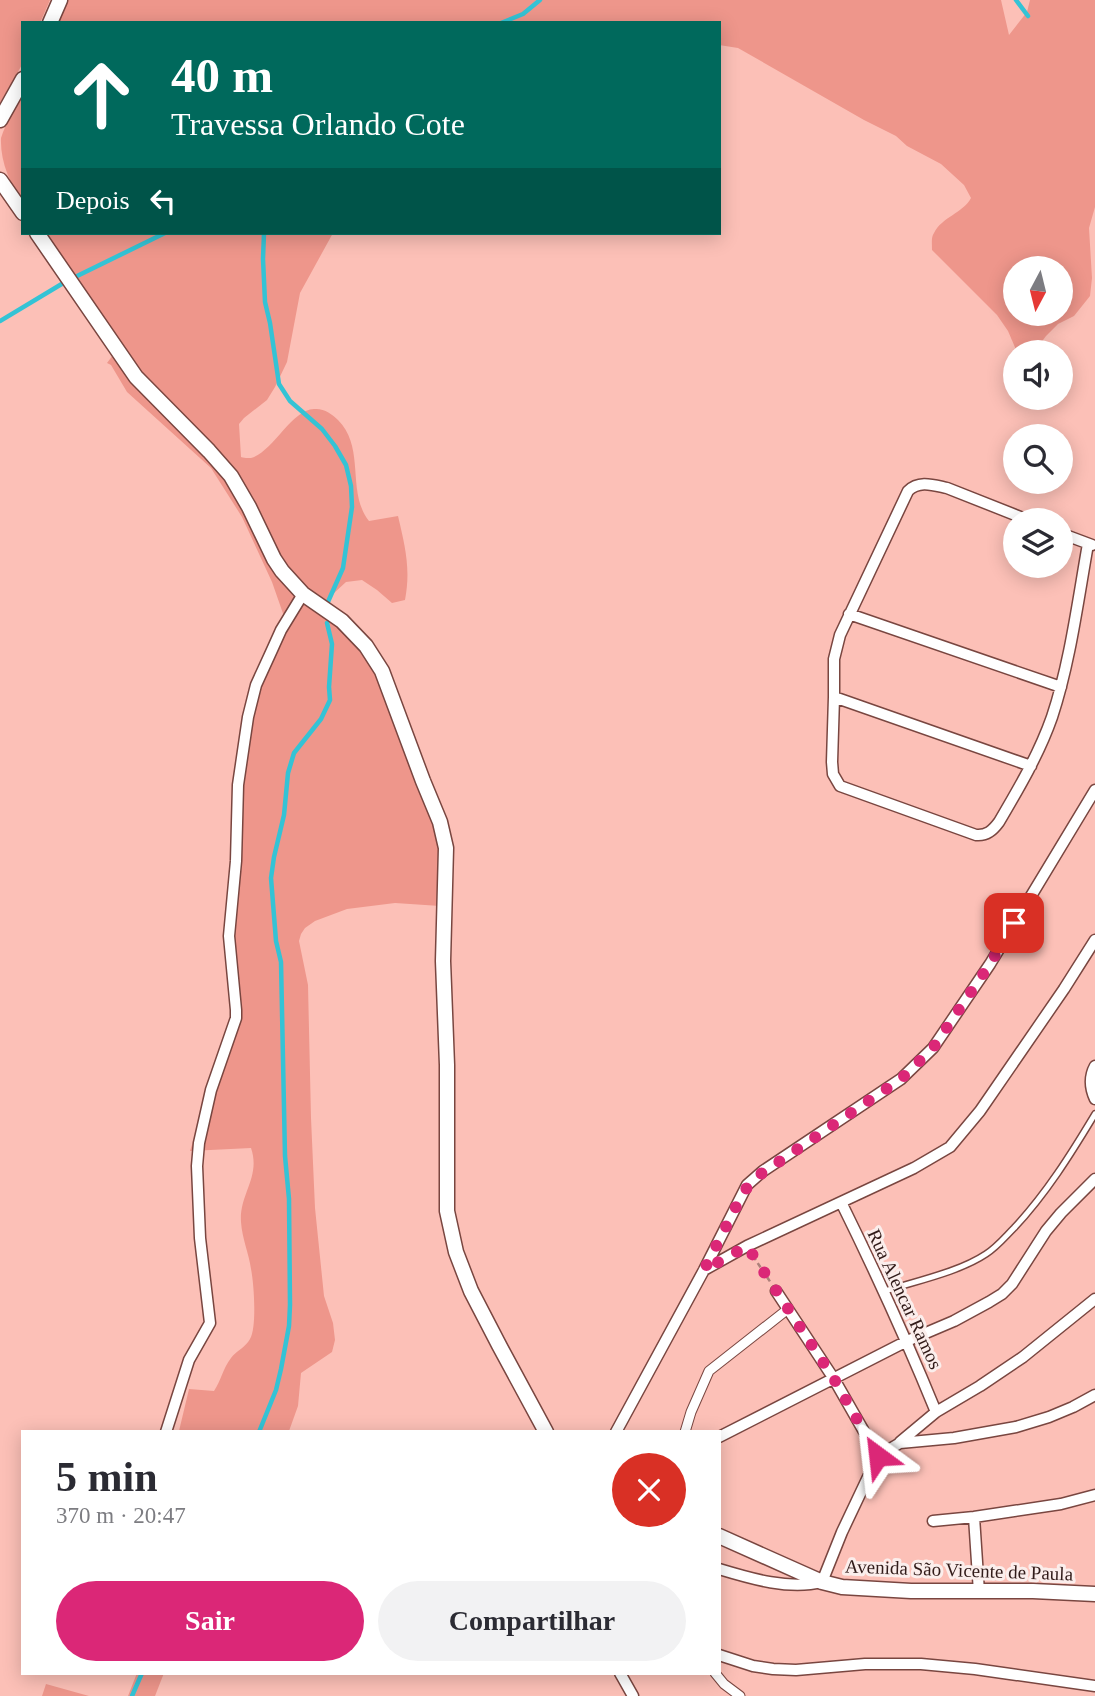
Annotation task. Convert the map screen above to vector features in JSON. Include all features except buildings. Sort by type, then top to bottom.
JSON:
[{"type":"street","points":[[51,21],[60,0]]},
{"type":"street","points":[[0,120],[21,83]]},
{"type":"street","points":[[1,182],[21,210]]},
{"type":"street","points":[[38,235],[136,377],[231,476],[274,559],[303,594],[342,621],[366,646],[382,671],[440,822],[446,848],[443,961],[447,1065],[446,1183],[449,1221],[456,1252],[471,1291],[545,1430]]},
{"type":"street","points":[[1003,510],[947,488],[919,484],[908,491],[849,614],[834,659],[832,762],[833,774],[840,786],[976,835],[989,833],[999,822],[1031,766],[1061,687],[1092,545],[1073,538]]},
{"type":"street","points":[[167,1430],[189,1360],[210,1323],[200,1237],[197,1166],[199,1143],[211,1090],[236,1018],[229,925],[236,861],[237,785],[246,729],[259,678],[281,630],[303,594]]},
{"type":"street","points":[[849,614],[1061,687]]},
{"type":"street","points":[[834,697],[1031,766]]},
{"type":"street","points":[[617,1430],[752,1180],[901,1079],[933,1048],[990,964],[1095,790]]},
{"type":"street","points":[[704,1270],[747,1246],[914,1168],[950,1147],[980,1111],[1095,940]]},
{"type":"street","points":[[1093,1094],[1091,1077],[1095,1066]]},
{"type":"street","points":[[721,1436],[989,1303],[1012,1284],[1046,1231],[1095,1179]]},
{"type":"street","name":"Rua Alencar Ramos","points":[[841,1202],[908,1341],[936,1412]]},
{"type":"street","points":[[776,1291],[834,1379],[878,1456]]},
{"type":"street","points":[[822,1581],[878,1456],[900,1443],[936,1412],[1023,1357],[1095,1299]]},
{"type":"street","points":[[686,1430],[709,1371],[788,1310]]},
{"type":"street","points":[[900,1443],[954,1438],[1017,1427],[1073,1408],[1095,1395]]},
{"type":"street","points":[[933,1521],[1061,1504],[1095,1496]]},
{"type":"street","points":[[974,1517],[979,1592]]},
{"type":"street","name":"Avenida São Vicente de Paula","points":[[721,1537],[822,1581],[842,1587],[873,1590],[1095,1594]]},
{"type":"street","name":"Avenida São Vicente de Paula","points":[[721,1569],[793,1585],[809,1585],[822,1581]]},
{"type":"street","points":[[721,1656],[773,1669],[922,1664],[1095,1686]]},
{"type":"street","points":[[621,1675],[633,1696]]},
{"type":"street","points":[[716,1675],[723,1684],[740,1696]]},
{"type":"lane","points":[[885,1291],[935,1276],[988,1253],[1033,1207],[1095,1114]]},
{"type":"path","points":[[747,1246],[776,1291]]},
{"type":"shaded area","points":[[0,0],[50,0],[41,21],[21,21],[21,66],[0,103]]},
{"type":"shaded area","points":[[68,0],[1001,0],[1009,35],[1027,12],[1030,0],[1095,0],[1095,207],[1089,228],[1092,278],[1090,296],[1074,316],[1073,256],[1003,256],[1003,324],[932,250],[932,236],[938,228],[971,198],[964,185],[941,164],[738,48],[721,45],[721,21],[58,21]]},
{"type":"shaded area","points":[[21,97],[21,200],[2,155],[1,138]]},
{"type":"shaded area","points":[[44,235],[332,235],[300,293],[287,362],[275,387],[267,400],[239,424],[241,457],[251,458],[259,454],[306,411],[318,409],[328,412],[346,431],[351,444],[358,497],[369,521],[398,516],[403,537],[407,568],[405,600],[392,603],[362,580],[346,582],[321,605],[374,656],[408,763],[427,794],[439,826],[440,906],[395,903],[347,909],[315,921],[301,934],[299,941],[308,985],[315,1208],[324,1296],[333,1323],[335,1340],[332,1352],[301,1373],[298,1406],[289,1430],[179,1430],[189,1389],[214,1391],[228,1362],[250,1339],[254,1325],[252,1276],[241,1222],[243,1203],[252,1177],[251,1148],[190,1151],[236,1008],[234,926],[240,778],[260,679],[286,622],[272,582],[242,517],[211,468],[127,392],[111,365],[107,363],[119,347]]},
{"type":"shaded area","points":[[1005,326],[1056,326],[1043,340],[1012,340]]},
{"type":"shaded area","points":[[136,1675],[163,1675],[155,1696],[128,1696]]},
{"type":"shaded area","points":[[46,1684],[89,1696],[42,1696]]},
{"type":"waterway","points":[[506,21],[523,14],[540,0]]},
{"type":"waterway","points":[[1016,0],[1028,16]]},
{"type":"waterway","points":[[73,278],[161,235]]},
{"type":"waterway","points":[[264,235],[265,302],[279,384],[290,401],[322,429],[335,446],[346,465],[351,486],[352,507],[343,568],[327,604]]},
{"type":"waterway","points":[[0,321],[65,282]]},
{"type":"waterway","points":[[260,1430],[276,1390],[289,1326],[290,1305],[281,962],[276,941],[271,878],[284,815],[288,773],[294,753],[321,719],[330,700],[332,644],[327,623]]},
{"type":"waterway","points":[[132,1696],[141,1675]]},
{"type":"route","points":[[878,1456],[834,1379],[747,1246],[704,1270],[747,1185],[818,1133],[901,1079],[933,1048],[990,964],[1014,923]]}]
